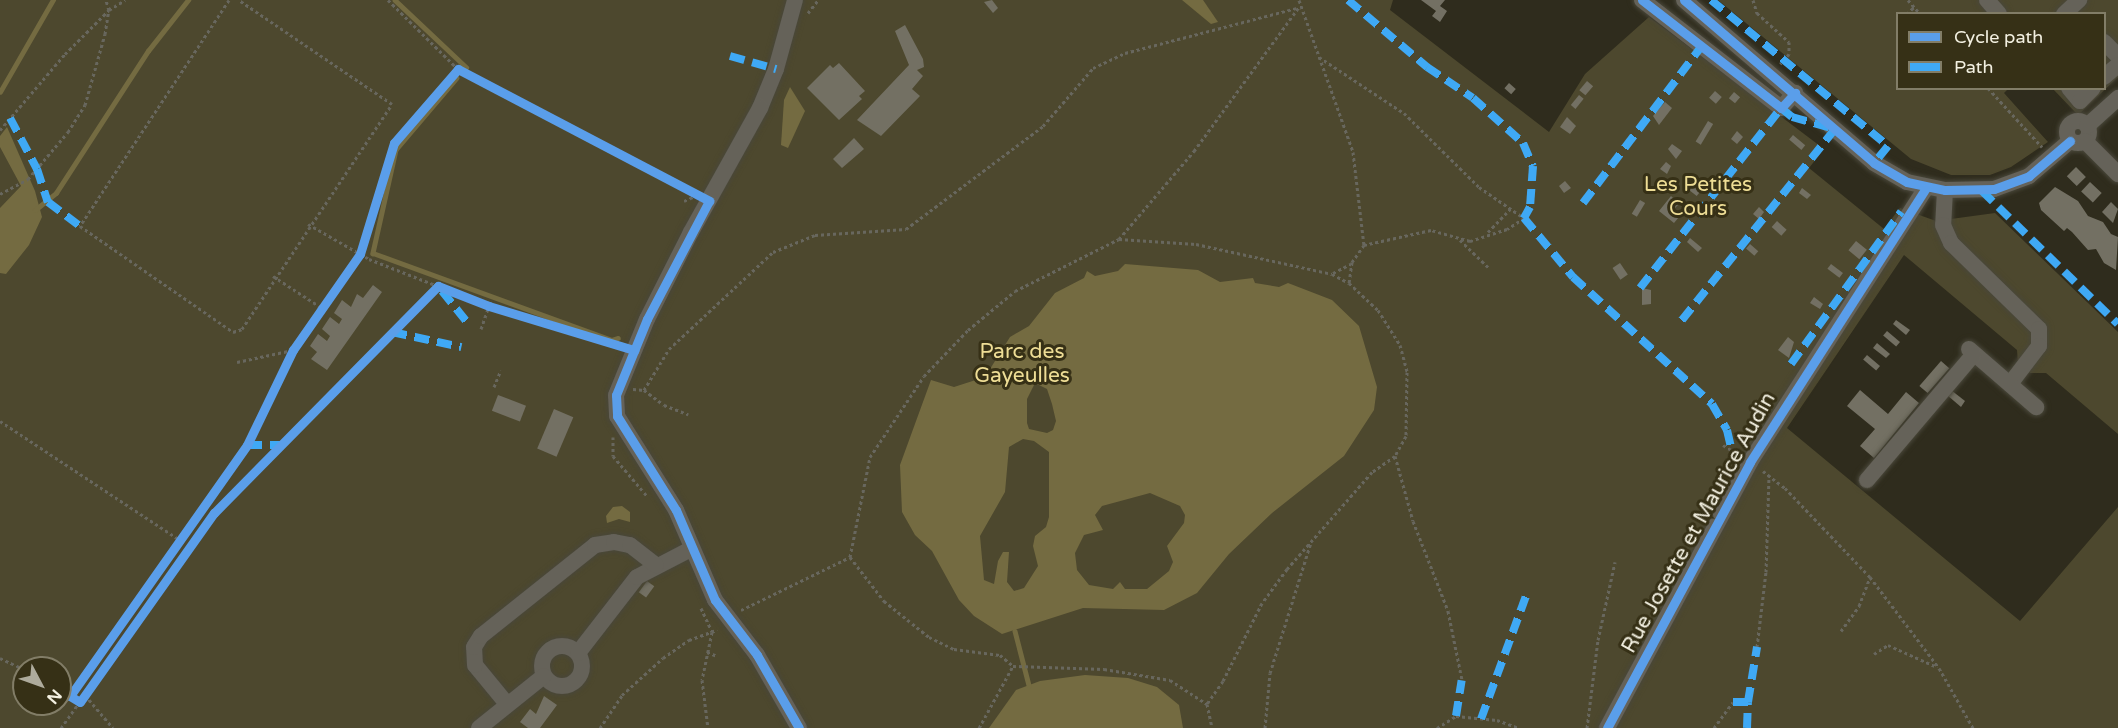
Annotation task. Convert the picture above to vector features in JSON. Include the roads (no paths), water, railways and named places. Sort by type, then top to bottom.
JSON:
[{"type":"street","points":[[795,0],[768,90],[704,198],[634,350],[619,388],[617,416],[676,510],[715,600],[757,655],[799,728]]},
{"type":"street","points":[[1642,0],[1781,108],[1795,93]]},
{"type":"street","points":[[1684,0],[1773,73],[1884,170],[1926,188],[1982,191],[2008,186],[2053,159],[2081,136],[2118,98]]},
{"type":"street","points":[[1987,0],[1997,12]]},
{"type":"street","points":[[2106,44],[2118,56]]},
{"type":"street","points":[[2106,76],[2118,65]]},
{"type":"street","points":[[2071,90],[2080,101],[2091,90]]},
{"type":"street","points":[[2081,136],[2118,174]]},
{"type":"street","name":"Rue Josette et Maurice Audin","points":[[1607,728],[1750,462],[1926,188]]},
{"type":"street","points":[[1945,190],[1943,225],[1951,243],[2039,329],[2039,346],[2010,384]]},
{"type":"street","points":[[1867,480],[1971,351],[2036,407]]},
{"type":"street","points":[[507,704],[475,665],[474,647],[481,636],[595,545],[630,545],[656,565]]},
{"type":"street","points":[[578,653],[616,601],[656,565],[691,549]]},
{"type":"street","points":[[566,646],[578,653],[582,663],[575,682],[558,686],[544,676],[542,662],[549,651],[566,646]]},
{"type":"street","points":[[479,728],[544,676]]},
{"type":"waterway","points":[[0,92],[53,0]]},
{"type":"waterway","points":[[35,210],[56,193],[148,51],[188,0]]},
{"type":"waterway","points":[[395,0],[466,67]]},
{"type":"waterway","points":[[457,78],[396,150],[373,253],[612,340],[618,338]]},
{"type":"waterway","points":[[1015,631],[1029,685]]},
{"type":"park label","name":"Les Petites Cours","points":[[1698,197]]},
{"type":"park label","name":"Parc des Gayeulles","points":[[1022,364]]}]
